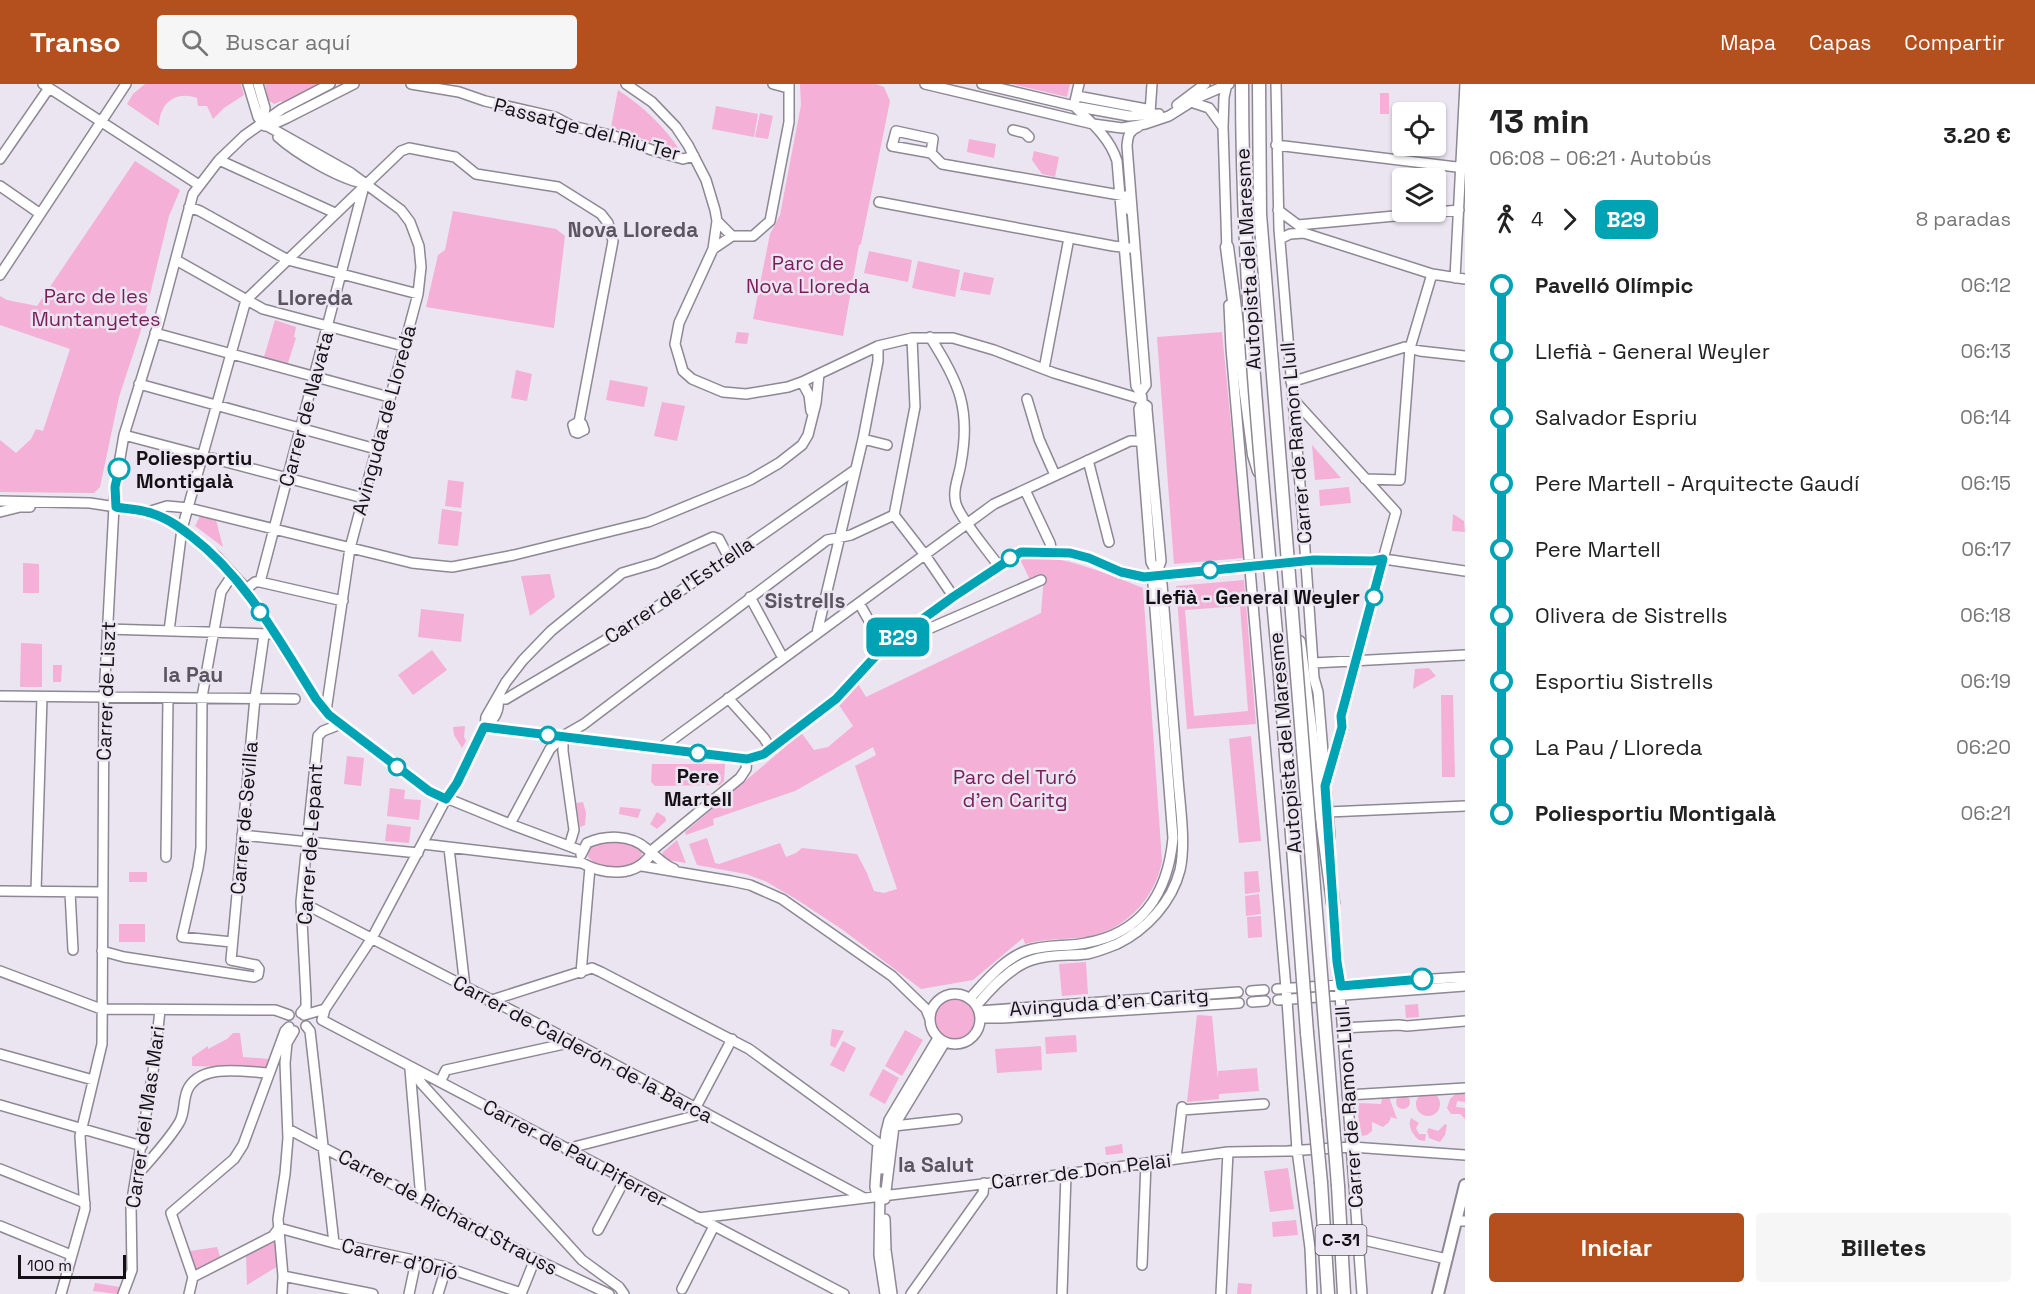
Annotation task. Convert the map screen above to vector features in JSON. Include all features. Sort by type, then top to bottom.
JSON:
[{"type":"highway","name":"Autopista del Maresme","points":[[1242,84],[1248,302],[1321,1183],[1326,1294]]},
{"type":"highway","name":"Autopista del Maresme","points":[[1259,84],[1260,214],[1338,1186],[1344,1294]]},
{"type":"highway","points":[[1227,247],[1254,455],[1262,483]]},
{"type":"highway","points":[[1290,601],[1301,652],[1333,903]]},
{"type":"main road","points":[[1438,1294],[1447,1259],[1461,1221],[1465,1185]]},
{"type":"street","points":[[0,275],[126,84]]},
{"type":"street","points":[[248,84],[255,109],[262,123]]},
{"type":"street","points":[[258,84],[265,108],[262,123]]},
{"type":"street","name":"Carrer de Liszt","points":[[61,1294],[85,1209],[80,1142],[102,1044],[104,698],[116,507],[115,487],[124,435],[176,260],[193,194],[219,160],[244,136],[282,109],[330,84]]},
{"type":"street","points":[[262,123],[276,123],[354,84]]},
{"type":"street","name":"Passatge del Riu Ter","points":[[411,84],[459,92],[485,101],[555,117],[572,126],[614,136],[683,159],[694,156]]},
{"type":"street","points":[[626,84],[652,102],[676,127],[706,180],[717,221],[713,249],[679,323],[675,344],[683,372],[692,379],[723,392],[746,394],[788,387],[878,346],[912,338],[930,337],[953,338],[970,342],[1127,397],[1141,398]]},
{"type":"street","points":[[713,249],[732,236],[753,236],[770,221],[789,122],[788,86],[773,84]]},
{"type":"street","points":[[925,84],[1093,124],[1122,128],[1166,111],[1205,84]]},
{"type":"street","points":[[982,84],[1074,106],[1116,114],[1149,117],[1168,116],[1227,85]]},
{"type":"street","points":[[1074,106],[1078,84]]},
{"type":"street","points":[[242,834],[307,842],[420,849],[449,848],[586,865],[610,872],[627,871],[642,866],[750,885],[782,899],[892,976],[926,1009],[934,1032],[942,1040],[960,1043],[968,1041],[978,1029],[979,1011],[1005,976],[1022,964],[1033,959],[1088,954],[1128,939],[1158,912],[1172,891],[1180,869],[1181,820],[1162,584],[1151,562],[1138,409],[1146,385],[1127,146],[1131,130],[1149,117],[1152,84]]},
{"type":"street","name":"Carrer de Ramon Llull","points":[[1276,84],[1280,239],[1314,678],[1318,692],[1328,812],[1362,1294]]},
{"type":"street","points":[[1455,278],[1463,168],[1465,84]]},
{"type":"street","points":[[1227,85],[1224,97],[1223,127],[1231,348],[1282,1000],[1310,1248],[1312,1294]]},
{"type":"street","points":[[0,159],[52,87],[100,123],[199,185]]},
{"type":"street","points":[[1077,96],[1146,109],[1149,117]]},
{"type":"street","points":[[1191,102],[1209,108],[1223,127]]},
{"type":"street","points":[[970,998],[999,969],[1015,956],[1028,950],[1086,943],[1110,937],[1125,929],[1149,907],[1166,877],[1171,862],[1173,838],[1153,584],[1161,561],[1147,406],[1136,386],[1117,161],[1114,151],[1093,124],[1074,106]]},
{"type":"street","points":[[1116,114],[1127,146]]},
{"type":"street","name":"Avinguda de Lloreda","points":[[262,123],[351,172],[401,210],[410,222],[419,246],[421,267],[418,294],[350,548],[326,711]]},
{"type":"street","points":[[1013,130],[1025,133],[1029,137]]},
{"type":"street","points":[[1276,145],[1463,168]]},
{"type":"street","points":[[169,631],[182,529],[246,300],[400,151],[409,148],[455,157],[476,174],[558,187],[602,214],[608,223],[613,241],[579,422]]},
{"type":"street","points":[[932,153],[942,164],[1125,196],[1126,207],[1132,212]]},
{"type":"street","points":[[219,160],[335,213]]},
{"type":"street","name":"Carrer de Navata","points":[[260,582],[365,184]]},
{"type":"street","points":[[0,186],[39,213]]},
{"type":"street","points":[[879,202],[1069,238],[1135,248]]},
{"type":"street","points":[[189,207],[288,260],[418,294]]},
{"type":"street","points":[[1278,210],[1298,225],[1459,210]]},
{"type":"street","points":[[717,221],[732,236]]},
{"type":"street","points":[[1280,239],[1290,234],[1304,233],[1432,274],[1465,279]]},
{"type":"street","points":[[1044,369],[1069,238]]},
{"type":"street","points":[[176,260],[262,309],[403,346]]},
{"type":"street","points":[[1126,262],[1131,265],[1131,273],[1137,274]]},
{"type":"street","points":[[1365,479],[1400,480],[1410,348],[1432,274]]},
{"type":"street","points":[[155,333],[389,397]]},
{"type":"street","points":[[930,337],[952,372],[965,411],[961,464],[955,484],[956,504],[999,565]]},
{"type":"street","points":[[912,338],[915,407],[894,515],[925,555],[953,597]]},
{"type":"street","points":[[817,633],[862,439],[878,360],[878,346]]},
{"type":"street","points":[[1291,382],[1396,349],[1410,348],[1465,356]]},
{"type":"street","points":[[148,512],[167,506],[189,508],[412,563],[452,567],[596,536],[648,522],[750,480],[802,445],[808,435],[812,420],[819,374]]},
{"type":"street","points":[[802,382],[809,395],[812,420]]},
{"type":"street","points":[[139,384],[376,449]]},
{"type":"street","points":[[1027,399],[1039,439],[1055,475]]},
{"type":"street","points":[[1293,399],[1396,512],[1341,716],[1342,727],[1325,786]]},
{"type":"street","points":[[124,435],[363,498]]},
{"type":"street","points":[[862,439],[887,445]]},
{"type":"street","points":[[661,748],[994,504],[1130,441],[1141,441],[1151,451]]},
{"type":"street","points":[[1088,460],[1109,542]]},
{"type":"street","name":"Carrer de l'Estrella","points":[[498,699],[506,699],[624,628],[855,470]]},
{"type":"street","points":[[1025,490],[1050,543],[1052,553]]},
{"type":"street","points":[[0,501],[90,503],[98,506]]},
{"type":"street","points":[[0,512],[20,507],[98,506],[148,512],[164,518],[182,529],[217,557],[232,574],[275,634],[307,686],[326,711],[341,724],[429,791],[510,824],[584,847]]},
{"type":"street","points":[[510,824],[550,749],[563,736],[584,724],[827,540],[851,534],[894,515]]},
{"type":"street","points":[[292,1029],[287,1021],[295,1012],[312,1025],[322,1020],[325,1010],[372,938],[446,799],[457,783],[484,727],[495,718],[498,699],[506,682],[523,660],[545,637],[622,573],[656,563],[713,537],[719,539],[729,558]]},
{"type":"street","points":[[484,727],[747,759],[764,754],[836,699],[884,647],[999,565],[1021,552],[1070,553],[1089,558],[1121,572],[1144,577],[1314,560],[1373,561],[1383,559],[1465,571]]},
{"type":"street","points":[[102,951],[124,957],[254,977],[258,975],[259,969],[256,965],[231,960],[232,942],[182,937],[201,848],[202,697],[221,592],[232,574]]},
{"type":"street","points":[[884,647],[894,646],[1041,580]]},
{"type":"street","points":[[245,590],[255,582],[260,582],[343,602]]},
{"type":"street","points":[[750,597],[783,658]]},
{"type":"street","points":[[859,603],[884,647]]},
{"type":"street","points":[[107,629],[275,634]]},
{"type":"street","name":"Carrer de Sevilla","points":[[232,942],[255,698],[264,634]]},
{"type":"street","points":[[1313,663],[1465,655]]},
{"type":"street","points":[[307,686],[312,689],[321,688],[329,679]]},
{"type":"street","points":[[0,696],[295,699]]},
{"type":"street","points":[[36,891],[42,697]]},
{"type":"street","points":[[166,856],[168,698]]},
{"type":"street","points":[[728,698],[771,749]]},
{"type":"street","name":"Carrer de Lepant","points":[[304,1019],[306,998],[301,902],[318,736],[323,731],[341,724]]},
{"type":"street","points":[[563,736],[574,830],[571,840]]},
{"type":"street","points":[[642,866],[650,853],[740,778],[746,769],[747,759]]},
{"type":"street","points":[[1328,812],[1465,806]]},
{"type":"street","points":[[538,834],[571,840],[584,847]]},
{"type":"street","points":[[584,847],[595,839],[616,836],[634,841],[667,866],[682,872]]},
{"type":"street","points":[[581,973],[586,865],[584,847]]},
{"type":"street","points":[[449,848],[465,987]]},
{"type":"street","points":[[0,891],[102,892]]},
{"type":"street","points":[[70,892],[73,950]]},
{"type":"street","name":"Carrer de Calderón de la Barca","points":[[301,902],[573,1042],[864,1198]]},
{"type":"street","points":[[489,1000],[592,968],[601,972],[749,1048],[878,1143],[875,1187],[880,1195]]},
{"type":"street","points":[[0,972],[101,1010],[275,1010],[290,1015]]},
{"type":"street","points":[[1282,1000],[1341,990],[1465,977]]},
{"type":"street","points":[[1282,989],[1341,990],[1465,986]]},
{"type":"street","points":[[1251,991],[1264,990]]},
{"type":"street","name":"Avinguda d'en Caritg","points":[[979,1011],[1238,992]]},
{"type":"street","points":[[911,994],[925,999],[939,999],[956,993],[970,998],[979,1011]]},
{"type":"street","points":[[930,1019],[931,1011],[939,999]]},
{"type":"street","points":[[1252,1002],[1265,1001]]},
{"type":"street","name":"Avinguda d'en Caritg","points":[[979,1011],[1002,1018],[1239,1003]]},
{"type":"street","name":"Carrer del Mas Mari","points":[[123,1294],[132,1270],[131,1206],[142,1146],[160,1010]]},
{"type":"street","points":[[304,1019],[325,1010]]},
{"type":"street","points":[[189,1294],[193,1277],[171,1213],[234,1159],[243,1145],[285,1031],[302,1030],[304,1019]]},
{"type":"street","points":[[304,1019],[310,1031],[334,1243]]},
{"type":"street","name":"Carrer de Pau Piferrer","points":[[322,1020],[844,1294]]},
{"type":"street","points":[[1342,1028],[1465,1021]]},
{"type":"street","points":[[285,1063],[287,1043],[292,1029]]},
{"type":"street","points":[[696,1107],[732,1039]]},
{"type":"street","points":[[892,1294],[880,1195],[894,1126],[942,1040]]},
{"type":"street","points":[[885,1294],[879,1255],[880,1195],[886,1132],[889,1120],[942,1040]]},
{"type":"street","points":[[282,1042],[288,1129],[285,1174],[279,1209],[282,1294]]},
{"type":"street","points":[[440,1082],[446,1070],[573,1042]]},
{"type":"street","points":[[0,1054],[93,1080]]},
{"type":"street","points":[[410,1067],[421,1200]]},
{"type":"street","points":[[410,1067],[422,1084],[582,1260],[620,1287],[624,1294]]},
{"type":"street","points":[[136,1176],[180,1121],[189,1087],[197,1079],[222,1071],[269,1073]]},
{"type":"street","points":[[1347,1095],[1465,1088]]},
{"type":"street","points":[[1176,1159],[1182,1108],[1264,1104]]},
{"type":"street","points":[[0,1105],[142,1146]]},
{"type":"street","points":[[567,1149],[706,1113]]},
{"type":"street","points":[[894,1126],[957,1119]]},
{"type":"street","name":"Carrer de Richard Strauss","points":[[288,1129],[535,1259],[609,1294]]},
{"type":"street","name":"Carrer de Don Pelai","points":[[698,1218],[1066,1174],[1227,1152],[1352,1147],[1465,1155]]},
{"type":"street","points":[[1221,1294],[1227,1152]]},
{"type":"street","points":[[1142,1265],[1146,1163]]},
{"type":"street","points":[[0,1169],[85,1203]]},
{"type":"street","points":[[1062,1294],[1066,1174]]},
{"type":"street","points":[[598,1230],[625,1179]]},
{"type":"street","points":[[911,1294],[983,1193],[984,1184]]},
{"type":"street","points":[[0,1226],[71,1255]]},
{"type":"street","points":[[682,1289],[714,1226]]},
{"type":"street","points":[[193,1277],[273,1236],[279,1228]]},
{"type":"street","name":"Carrer d'Orió","points":[[279,1228],[446,1268],[521,1294]]},
{"type":"street","points":[[1359,1239],[1447,1259]]},
{"type":"street","points":[[521,1294],[535,1259]]},
{"type":"street","points":[[409,1294],[416,1261]]},
{"type":"street","points":[[438,1294],[446,1268]]},
{"type":"street","points":[[283,1276],[373,1294]]},
{"type":"green space","points":[[145,84],[241,84],[244,95],[224,108],[213,119],[207,106],[198,106],[197,98],[182,96],[175,98],[165,105],[159,126],[127,104],[133,94]]},
{"type":"green space","points":[[265,84],[320,84],[283,103],[281,101],[274,104],[268,100]]},
{"type":"green space","name":"Parc de Nova Lloreda","points":[[800,84],[876,84],[884,87],[890,101],[859,245],[843,336],[753,319],[770,234],[780,215],[801,105]]},
{"type":"green space","points":[[1012,84],[1070,84],[1067,97]]},
{"type":"green space","points":[[618,90],[653,118],[668,134],[680,153],[611,127]]},
{"type":"green space","points":[[1380,93],[1389,93],[1389,114],[1380,114]]},
{"type":"green space","points":[[716,106],[758,114],[754,137],[712,129]]},
{"type":"green space","points":[[760,113],[773,116],[768,139],[755,137]]},
{"type":"green space","points":[[969,139],[996,144],[994,158],[967,152]]},
{"type":"green space","points":[[1034,151],[1059,157],[1055,177],[1042,174],[1032,160]]},
{"type":"green space","name":"Parc de les Muntanyetes","points":[[135,161],[180,190],[169,216],[142,327],[119,397],[100,487],[94,493],[0,492],[0,440],[16,453],[31,439],[36,429],[43,431],[70,349],[0,325],[0,296],[7,300],[37,306]]},
{"type":"green space","points":[[453,211],[556,229],[565,236],[554,328],[426,307],[438,255],[445,250]]},
{"type":"green space","points":[[869,251],[912,260],[908,282],[864,273]]},
{"type":"green space","points":[[918,261],[960,270],[955,297],[912,288]]},
{"type":"green space","points":[[964,272],[994,278],[990,295],[960,290]]},
{"type":"green space","points":[[275,320],[296,327],[294,337],[296,338],[288,363],[264,357]]},
{"type":"green space","points":[[737,332],[749,333],[747,344],[735,343]]},
{"type":"green space","points":[[1222,332],[1244,558],[1174,564],[1157,337]]},
{"type":"green space","points":[[516,370],[532,374],[527,401],[511,398]]},
{"type":"green space","points":[[610,380],[648,387],[644,407],[606,400]]},
{"type":"green space","points":[[662,402],[685,406],[677,441],[654,436]]},
{"type":"green space","points":[[1312,445],[1341,478],[1315,480]]},
{"type":"green space","points":[[448,480],[464,482],[461,508],[445,506]]},
{"type":"green space","points":[[1349,487],[1351,503],[1320,506],[1319,490]]},
{"type":"green space","points":[[442,509],[462,512],[458,546],[438,544]]},
{"type":"green space","points":[[1453,514],[1464,521],[1465,532],[1452,531]]},
{"type":"green space","points":[[200,516],[216,520],[223,547],[195,526]]},
{"type":"green space","name":"Parc del Turó d'en Caritg","points":[[1026,555],[1072,563],[1143,588],[1162,861],[1152,889],[1134,913],[1110,930],[1095,935],[1025,944],[1023,938],[973,980],[921,989],[843,930],[765,881],[746,874],[697,865],[689,844],[707,838],[715,863],[719,864],[780,843],[786,857],[802,848],[857,854],[874,891],[884,893],[897,889],[855,766],[876,755],[873,747],[795,791],[713,819],[714,825],[686,835],[685,832],[784,748],[789,739],[800,731],[814,750],[828,747],[853,726],[837,702],[857,682],[866,697],[1041,613],[1044,576],[1030,580],[1019,557]]},
{"type":"green space","points":[[23,563],[39,564],[39,593],[23,593]]},
{"type":"green space","points":[[550,574],[555,597],[530,616],[521,576]]},
{"type":"green space","points":[[1244,580],[1256,724],[1187,729],[1176,586]],"holes":[[[1240,606],[1248,711],[1194,716],[1185,610]]]},
{"type":"green space","points":[[421,609],[464,614],[461,642],[418,637]]},
{"type":"green space","points":[[21,643],[42,644],[42,687],[20,687]]},
{"type":"green space","points":[[432,650],[447,670],[413,695],[398,675]]},
{"type":"green space","points":[[53,665],[62,665],[61,682],[53,682]]},
{"type":"green space","points":[[1429,668],[1436,676],[1413,689],[1415,669]]},
{"type":"green space","points":[[1441,695],[1453,695],[1455,777],[1442,777]]},
{"type":"green space","points":[[465,726],[466,741],[462,748],[454,735],[453,727]]},
{"type":"green space","points":[[1251,736],[1261,841],[1239,843],[1229,739]]},
{"type":"green space","points":[[347,756],[364,758],[361,786],[344,784]]},
{"type":"green space","points":[[652,764],[725,764],[724,781],[720,785],[655,786],[651,782]]},
{"type":"green space","points":[[390,788],[405,790],[404,799],[421,800],[419,820],[387,816]]},
{"type":"green space","points":[[583,802],[586,813],[585,825],[580,827],[576,803]]},
{"type":"green space","points":[[620,807],[641,809],[638,818],[619,814]]},
{"type":"green space","points":[[657,812],[665,817],[666,821],[657,829],[650,824]]},
{"type":"green space","points":[[387,824],[411,827],[409,843],[385,841]]},
{"type":"green space","points":[[677,840],[686,863],[668,860],[662,855]]},
{"type":"green space","points":[[601,841],[633,845],[642,852],[641,860],[628,866],[614,868],[600,865],[588,857],[589,847]]},
{"type":"green space","points":[[1258,871],[1260,892],[1245,894],[1244,872]]},
{"type":"green space","points":[[129,872],[147,872],[147,882],[129,882]]},
{"type":"green space","points":[[1259,894],[1261,914],[1246,916],[1245,896]]},
{"type":"green space","points":[[1261,916],[1262,937],[1248,938],[1247,917]]},
{"type":"green space","points":[[119,924],[145,924],[145,942],[119,942]]},
{"type":"green space","points":[[1086,962],[1088,994],[1062,996],[1059,964]]},
{"type":"green space","points":[[955,998],[970,1004],[976,1019],[970,1034],[955,1040],[940,1034],[934,1019],[940,1004]]},
{"type":"green space","points":[[1418,1004],[1419,1017],[1406,1018],[1405,1005]]},
{"type":"green space","points":[[1197,1015],[1212,1016],[1218,1080],[1218,1071],[1257,1068],[1259,1091],[1219,1094],[1219,1099],[1187,1102]]},
{"type":"green space","points":[[832,1029],[844,1031],[835,1048],[830,1045]]},
{"type":"green space","points":[[905,1030],[923,1040],[902,1076],[885,1066]]},
{"type":"green space","points":[[233,1033],[240,1033],[243,1057],[270,1059],[266,1068],[192,1066],[192,1057],[208,1046],[208,1049],[227,1039]]},
{"type":"green space","points":[[1076,1035],[1077,1052],[1046,1054],[1045,1037]]},
{"type":"green space","points":[[843,1041],[856,1048],[844,1072],[830,1065]]},
{"type":"green space","points":[[1041,1046],[1042,1070],[997,1073],[995,1049]]},
{"type":"green space","points":[[883,1069],[899,1078],[885,1104],[869,1095]]},
{"type":"green space","points":[[1459,1091],[1465,1091],[1465,1102],[1457,1101],[1456,1107],[1465,1108],[1465,1119],[1460,1114],[1451,1114],[1447,1108],[1450,1099]]},
{"type":"green space","points":[[1428,1092],[1436,1096],[1440,1104],[1436,1112],[1428,1116],[1420,1112],[1416,1104],[1420,1096]]},
{"type":"green space","points":[[1403,1095],[1408,1097],[1410,1102],[1408,1107],[1403,1109],[1398,1107],[1396,1102],[1398,1097]]},
{"type":"green space","points":[[1363,1097],[1389,1097],[1397,1119],[1391,1117],[1383,1127],[1372,1122],[1372,1131],[1362,1136],[1358,1116],[1359,1103],[1381,1104],[1382,1098]]},
{"type":"green space","points":[[1411,1118],[1419,1123],[1416,1128],[1419,1134],[1426,1134],[1425,1141],[1419,1140],[1413,1133],[1410,1127]]},
{"type":"green space","points":[[1445,1124],[1447,1125],[1445,1135],[1440,1142],[1429,1138],[1427,1131],[1429,1128],[1438,1131]]},
{"type":"green space","points":[[1122,1144],[1123,1153],[1106,1155],[1105,1147]]},
{"type":"green space","points":[[1288,1168],[1294,1209],[1270,1212],[1264,1171]]},
{"type":"green space","points":[[1296,1220],[1298,1235],[1273,1237],[1272,1222]]},
{"type":"green space","points":[[276,1240],[278,1266],[247,1285],[246,1255]]},
{"type":"green space","points":[[217,1247],[221,1260],[199,1271],[196,1269],[190,1251]]},
{"type":"green space","points":[[95,1283],[120,1287],[118,1294],[93,1291]]},
{"type":"green space","points":[[1238,1283],[1252,1284],[1251,1294],[1237,1294]]},
{"type":"bus line","name":"B29","points":[[119,469],[115,487],[116,507],[148,512],[164,518],[182,529],[217,557],[242,584],[316,699],[329,715],[405,774],[429,791],[446,799],[457,783],[484,727],[747,759],[764,754],[836,699],[884,647],[1021,552],[1070,553],[1089,558],[1121,572],[1144,577],[1174,572],[1314,560],[1373,561],[1383,559],[1341,716],[1342,727],[1336,754],[1325,786],[1337,962],[1341,986],[1422,979]]},
{"type":"place","name":"Poliesportiu Montigalà","points":[[119,469]]},
{"type":"place","name":"Llefià - General Weyler","points":[[1374,597]]},
{"type":"place","name":"Pere Martell","points":[[698,753]]},
{"type":"district","name":"Nova Lloreda","points":[[633,230]]},
{"type":"district","name":"Lloreda","points":[[315,298]]},
{"type":"district","name":"Sistrells","points":[[805,601]]},
{"type":"district","name":"la Pau","points":[[193,675]]},
{"type":"district","name":"la Salut","points":[[936,1165]]}]
